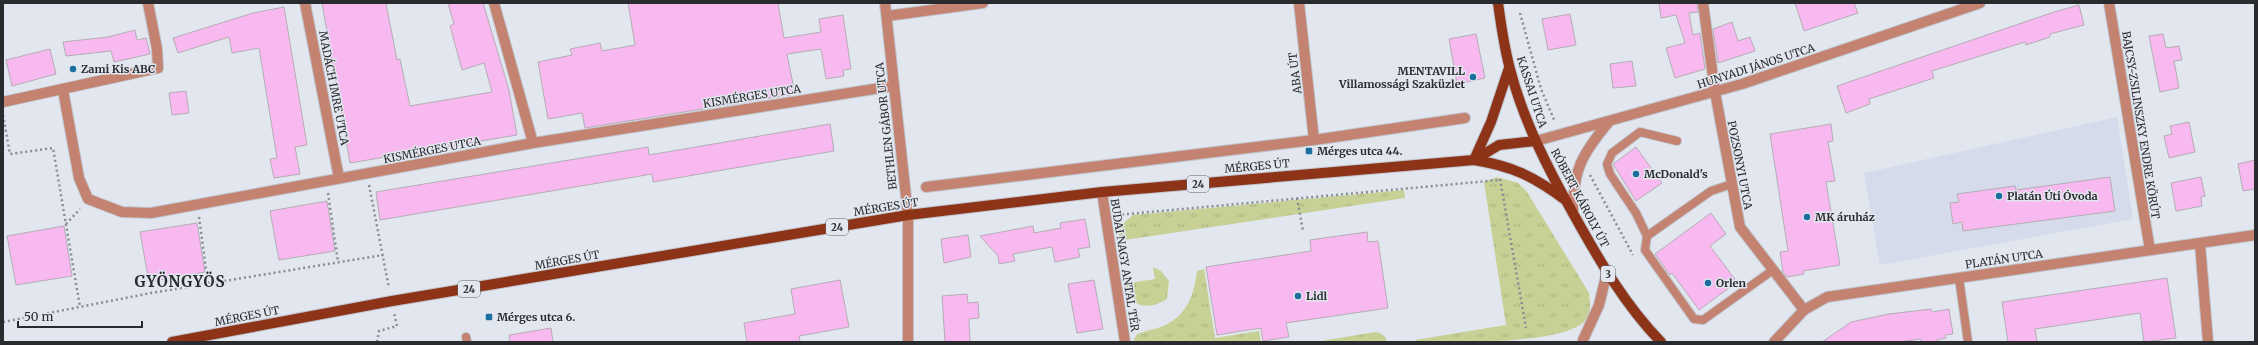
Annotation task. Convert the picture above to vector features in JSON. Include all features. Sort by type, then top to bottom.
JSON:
[{"type":"main road","name":"KASSAI UTCA","points":[[1498,3],[1509,68],[1536,141]]},
{"type":"main road","points":[[1509,68],[1491,122],[1474,160],[1503,164],[1538,180],[1565,200]]},
{"type":"main road","name":"MÉRGES ÚT","points":[[172,342],[392,301],[908,215],[1102,192],[1474,160],[1499,145],[1536,141]]},
{"type":"main road","name":"RÓBERT KÁROLY ÚT","points":[[1536,141],[1565,200],[1607,272],[1626,299],[1661,342]]},
{"type":"street","points":[[3,102],[158,68],[157,49],[148,3]]},
{"type":"street","name":"MADÁCH IMRE UTCA","points":[[305,3],[340,178]]},
{"type":"street","points":[[494,3],[533,143]]},
{"type":"street","name":"BETHLEN GÁBOR UTCA","points":[[885,3],[908,215],[908,342]]},
{"type":"street","points":[[887,16],[983,3]]},
{"type":"street","name":"ABA ÚT","points":[[1299,3],[1314,140]]},
{"type":"street","name":"POZSONYI UTCA","points":[[1703,3],[1715,92],[1740,227],[1804,310]]},
{"type":"street","name":"HUNYADI JÁNOS UTCA","points":[[1536,141],[1608,123],[1715,92],[1980,3]]},
{"type":"street","name":"BAJCSY-ZSILINSZKY ENDRE KÖRÚT","points":[[2109,3],[2150,250]]},
{"type":"street","name":"KISMÉRGES UTCA","points":[[88,199],[122,212],[152,213],[533,143],[893,86]]},
{"type":"street","points":[[63,90],[79,178],[88,199]]},
{"type":"street","name":"MÉRGES ÚT","points":[[926,187],[1314,140],[1465,118]]},
{"type":"street","points":[[1573,213],[1573,187],[1579,165],[1588,148],[1608,123]]},
{"type":"street","name":"BUDAI NAGY ANTAL TÉR","points":[[1102,192],[1125,342]]},
{"type":"street","name":"PLATÁN UTCA","points":[[1774,342],[1804,310],[1827,297],[2255,235]]},
{"type":"street","points":[[2200,244],[2208,342]]},
{"type":"street","points":[[1582,341],[1599,305],[1607,272]]},
{"type":"lane","points":[[1677,141],[1640,132],[1612,153],[1607,164],[1610,174],[1636,213],[1647,236],[1645,250],[1694,319],[1703,320],[1773,270]]},
{"type":"lane","points":[[1647,236],[1711,190],[1732,184]]},
{"type":"lane","points":[[1959,278],[1968,342]]},
{"type":"path","points":[[1520,13],[1541,90],[1553,119],[1565,134]]},
{"type":"path","points":[[3,115],[10,154],[53,148],[80,307]]},
{"type":"path","points":[[1503,164],[1500,179],[1526,328]]},
{"type":"path","points":[[367,174],[397,326],[379,331],[377,342]]},
{"type":"path","points":[[1105,216],[1500,179]]},
{"type":"path","points":[[326,181],[338,262]]},
{"type":"path","points":[[1297,198],[1303,231]]},
{"type":"path","points":[[66,225],[88,199]]},
{"type":"path","points":[[197,205],[208,284]]},
{"type":"path","points":[[3,322],[208,284],[383,255]]},
{"type":"shaded area","name":"Platán Úti Óvoda","points":[[2117,117],[2133,219],[1880,265],[1864,173]]},
{"type":"green space","points":[[1497,177],[1518,183],[1527,192],[1589,293],[1590,309],[1587,319],[1571,329],[1552,335],[1530,338],[1480,342],[1418,342],[1415,340],[1506,325],[1484,182]]},
{"type":"green space","points":[[1404,190],[1405,198],[1118,241],[1120,226],[1133,215]]},
{"type":"green space","points":[[1153,267],[1161,271],[1169,281],[1167,299],[1153,305],[1140,305],[1130,298],[1123,284],[1155,279]]},
{"type":"green space","points":[[1204,269],[1215,338],[1259,331],[1261,342],[1133,342],[1137,334],[1165,325],[1181,313],[1186,307],[1192,294],[1197,271]]},
{"type":"green space","points":[[1375,332],[1380,333],[1386,338],[1386,342],[1315,342]]},
{"type":"building","points":[[322,3],[386,3],[397,60],[400,59],[410,106],[492,92],[484,63],[462,70],[450,26],[454,24],[448,3],[483,3],[509,90],[517,135],[350,163]]},
{"type":"building","points":[[628,3],[778,3],[784,38],[821,32],[819,19],[843,15],[851,69],[843,70],[844,76],[826,79],[821,49],[787,54],[795,94],[585,128],[582,113],[548,119],[538,62],[572,55],[570,49],[600,43],[602,51],[635,45]]},
{"type":"building","points":[[1659,3],[1697,3],[1698,12],[1689,13],[1693,35],[1700,33],[1705,69],[1675,78],[1666,48],[1685,43],[1676,15],[1661,18]]},
{"type":"building","points":[[1795,3],[1854,3],[1858,13],[1804,31]]},
{"type":"building","points":[[2079,5],[2084,25],[2050,34],[2050,37],[2026,45],[2025,42],[1932,71],[1934,78],[1869,99],[1870,104],[1846,113],[1837,86],[2054,12]]},
{"type":"building","points":[[284,7],[307,145],[295,147],[300,174],[274,178],[270,159],[277,158],[259,48],[232,53],[229,37],[178,53],[173,38],[253,13]]},
{"type":"building","points":[[1570,14],[1576,45],[1548,50],[1542,19]]},
{"type":"building","points":[[1732,22],[1738,41],[1750,37],[1755,51],[1718,63],[1713,29]]},
{"type":"building","points":[[135,30],[137,40],[146,38],[150,54],[114,62],[111,51],[66,56],[63,42],[108,37]]},
{"type":"building","points":[[1476,34],[1485,78],[1457,84],[1449,39]]},
{"type":"building","points":[[2163,34],[2166,48],[2179,46],[2182,60],[2174,61],[2179,88],[2160,92],[2149,36]]},
{"type":"building","points":[[50,49],[56,74],[12,86],[6,60]]},
{"type":"building","points":[[1632,61],[1636,86],[1613,88],[1610,64]]},
{"type":"building","points":[[186,91],[189,113],[172,115],[169,93]]},
{"type":"building","points":[[2189,122],[2195,152],[2169,158],[2164,136],[2172,134],[2170,126]]},
{"type":"building","points":[[830,124],[834,151],[653,182],[652,174],[380,220],[376,192],[648,147],[649,155]]},
{"type":"building","name":"MK áruház","points":[[1831,124],[1833,141],[1828,142],[1835,181],[1826,182],[1840,265],[1803,271],[1804,274],[1787,277],[1783,272],[1780,252],[1788,251],[1770,134]]},
{"type":"building","name":"McDonald's","points":[[1636,147],[1662,183],[1636,201],[1613,164]]},
{"type":"building","points":[[2255,160],[2255,189],[2243,191],[2238,164]]},
{"type":"building","points":[[2110,177],[2115,211],[1963,231],[1962,222],[1953,224],[1950,203],[1959,202],[1957,194],[2015,186],[2016,190]]},
{"type":"building","points":[[2201,177],[2205,196],[2201,197],[2202,206],[2176,211],[2171,183]]},
{"type":"building","points":[[327,201],[335,251],[279,260],[270,211]]},
{"type":"building","points":[[1711,213],[1726,234],[1710,246],[1737,282],[1699,310],[1672,273],[1670,275],[1655,254]]},
{"type":"building","points":[[1085,219],[1090,247],[1078,249],[1080,257],[1055,262],[1052,247],[1013,254],[1015,261],[999,264],[998,256],[980,236],[1033,226],[1034,233],[1061,228],[1060,223]]},
{"type":"building","points":[[197,223],[205,272],[149,282],[140,232]]},
{"type":"building","points":[[64,226],[72,276],[16,285],[7,236]]},
{"type":"building","name":"Lidl","points":[[1367,232],[1368,242],[1378,241],[1388,308],[1286,323],[1289,337],[1263,341],[1261,328],[1217,335],[1206,267],[1311,251],[1310,240]]},
{"type":"building","points":[[968,235],[971,257],[944,263],[941,239]]},
{"type":"building","points":[[2167,278],[2176,338],[2144,342],[2140,313],[2035,329],[2037,342],[2008,342],[2002,302]]},
{"type":"building","points":[[840,280],[849,327],[799,336],[800,342],[747,342],[744,323],[795,314],[791,289]]},
{"type":"building","points":[[1094,280],[1103,329],[1077,333],[1068,284]]},
{"type":"building","points":[[967,294],[968,303],[978,302],[979,318],[969,319],[970,342],[945,342],[942,296]]},
{"type":"building","points":[[1931,309],[1932,312],[1949,309],[1953,334],[1945,335],[1946,338],[1937,340],[1937,342],[1921,342],[1921,339],[1899,342],[1822,342],[1851,322],[1889,314]]},
{"type":"building","points":[[551,328],[553,342],[510,342],[509,335]]},
{"type":"place","name":"Zami Kis ABC","points":[[73,69]]},
{"type":"place","name":"MENTAVILL Villamossági Szaküzlet","points":[[1473,77]]},
{"type":"place","name":"Mérges utca 44.","points":[[1309,151]]},
{"type":"place","name":"McDonald's","points":[[1636,174]]},
{"type":"place","name":"Platán Úti Óvoda","points":[[1999,196]]},
{"type":"place","name":"MK áruház","points":[[1807,217]]},
{"type":"place","name":"Orlen","points":[[1708,283]]},
{"type":"place","name":"Lidl","points":[[1298,296]]},
{"type":"place","name":"Mérges utca 6.","points":[[489,317]]},
{"type":"district","name":"GYÖNGYÖS","points":[[180,281]]}]
